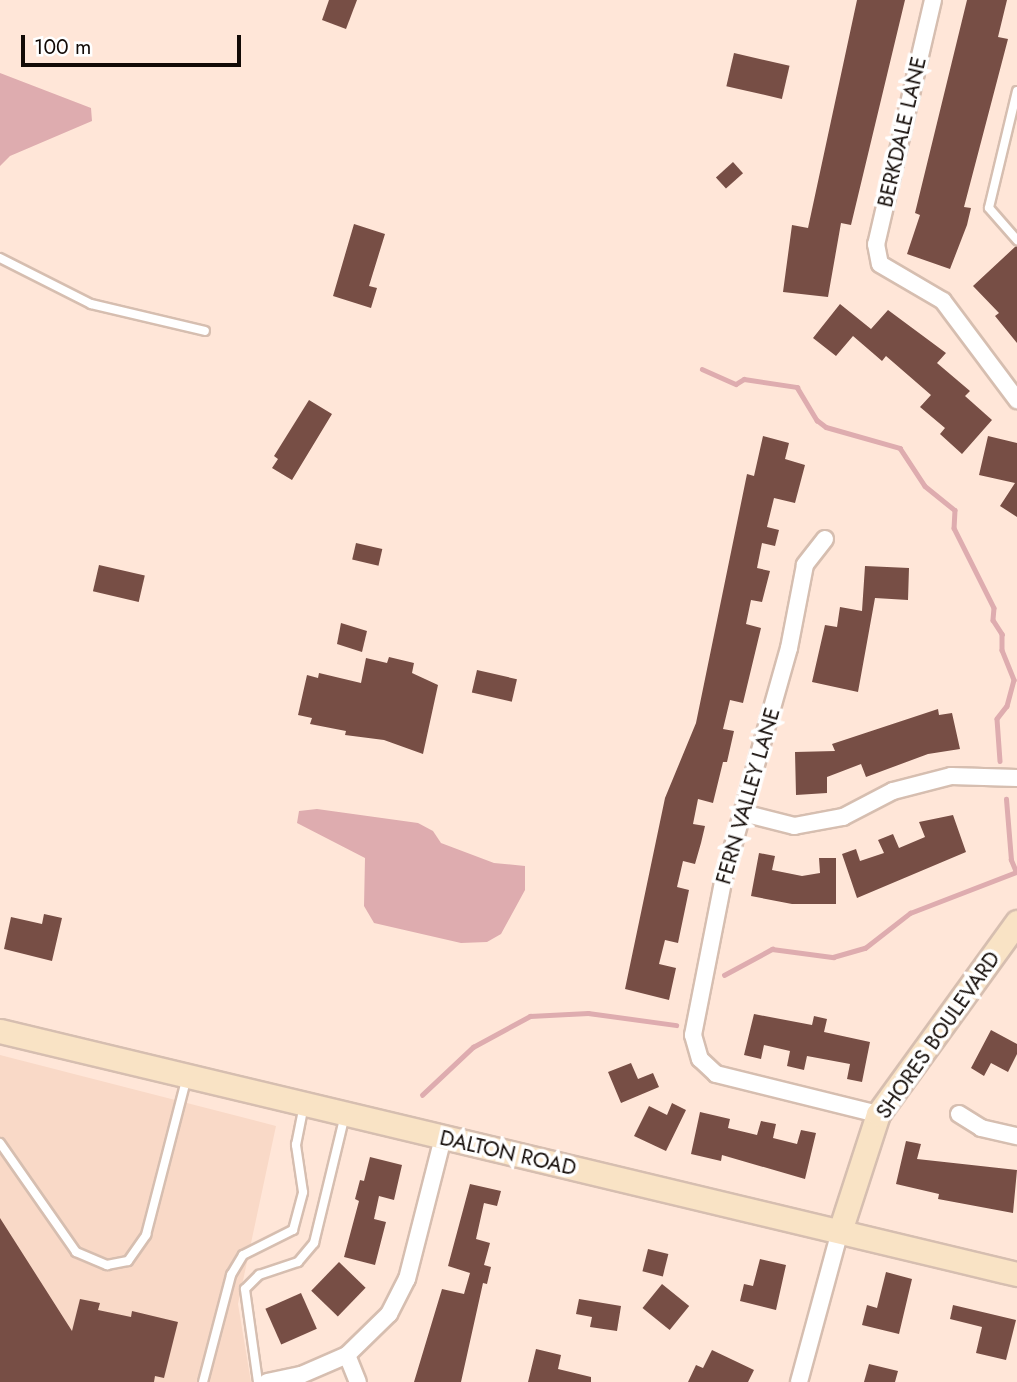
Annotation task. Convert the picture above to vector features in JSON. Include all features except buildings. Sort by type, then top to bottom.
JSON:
[{"type":"street","name":"BERKDALE LANE","points":[[933,0],[876,244],[880,264],[943,301],[1017,400]]},
{"type":"street","name":"FERN VALLEY LANE","points":[[825,539],[805,565],[789,648],[724,877],[693,1035],[700,1059],[716,1074],[878,1114]]},
{"type":"street","points":[[743,813],[794,826],[843,817],[894,791],[951,776],[1017,778]]},
{"type":"street","name":"SHORES BOULEVARD","points":[[840,1231],[878,1114],[1017,924]]},
{"type":"street","name":"DALTON ROAD","points":[[0,1031],[1017,1274]]},
{"type":"street","points":[[959,1114],[981,1128],[1017,1136]]},
{"type":"street","points":[[267,1382],[301,1375],[347,1355],[369,1337],[399,1299],[443,1139]]},
{"type":"street","points":[[799,1382],[840,1231]]},
{"type":"street","points":[[347,1355],[358,1382]]},
{"type":"lane","points":[[1017,91],[989,208],[1017,240]]},
{"type":"lane","points":[[0,258],[92,304],[205,331]]},
{"type":"lane","points":[[0,1143],[76,1252],[107,1265],[128,1261],[146,1235],[187,1077]]},
{"type":"lane","points":[[203,1382],[231,1275],[243,1255],[293,1230],[303,1192],[296,1145],[304,1105]]},
{"type":"lane","points":[[258,1382],[245,1289],[259,1275],[285,1270],[298,1262],[314,1243],[345,1115]]},
{"type":"shaded area","points":[[0,73],[91,108],[92,121],[10,156],[0,166]]},
{"type":"shaded area","points":[[317,809],[418,823],[433,831],[441,843],[494,863],[525,866],[525,890],[501,934],[487,942],[461,943],[374,923],[364,906],[365,858],[297,823],[299,811]]},
{"type":"shaded area","points":[[0,1055],[276,1126],[238,1304],[251,1382],[0,1382]]},
{"type":"waterway","points":[[702,369],[736,384],[744,379],[797,387],[817,420],[826,427],[900,448],[925,486],[955,510],[954,528],[994,608],[993,620],[1002,634],[1002,650],[1014,680],[1007,706],[997,719],[1000,761]]},
{"type":"waterway","points":[[724,975],[772,949],[833,957],[865,948],[910,913],[1016,872],[1011,860],[1006,799]]},
{"type":"waterway","points":[[422,1095],[473,1047],[530,1016],[588,1013],[676,1025]]}]
